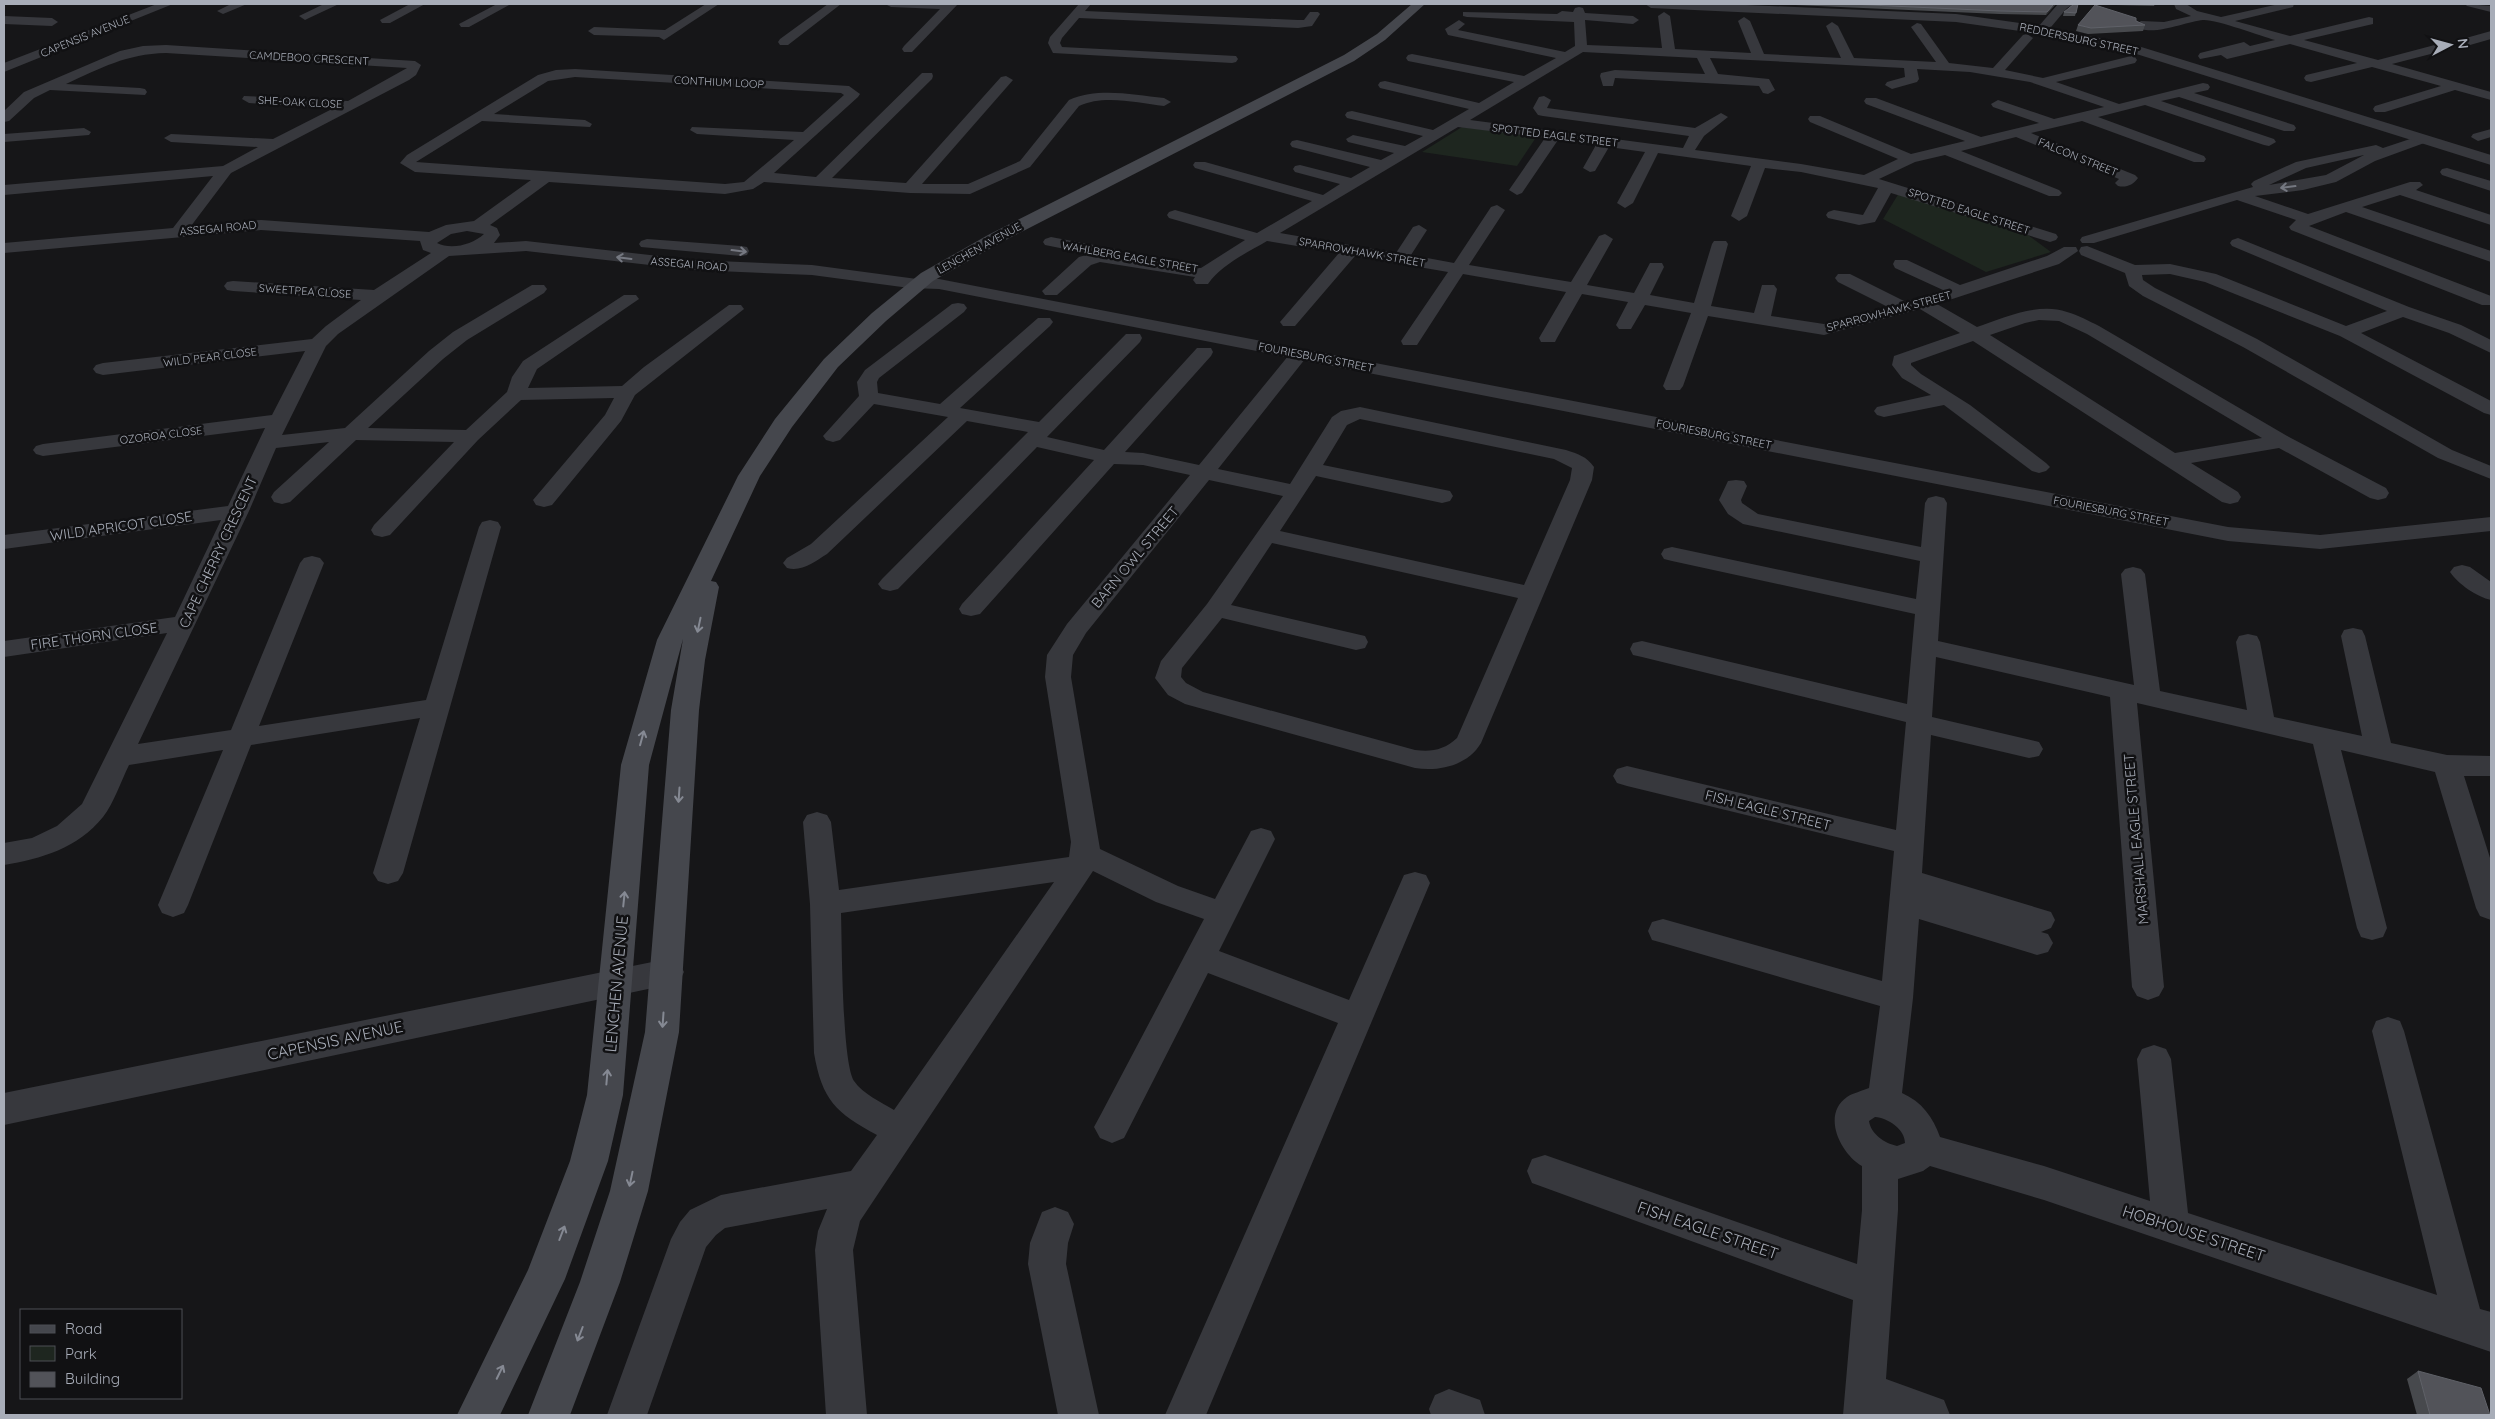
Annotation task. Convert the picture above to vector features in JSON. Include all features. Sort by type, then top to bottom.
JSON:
[{"type":"main road","name":"LENCHEN AVENUE","points":[[1338,62],[1381,27],[1404,4]]},
{"type":"main road","name":"LENCHEN AVENUE","points":[[478,1415],[545,1278],[589,1161],[605,1095],[635,764],[670,640],[749,476],[801,400],[831,363],[928,282],[994,239],[1349,58],[1381,37],[1419,4]]},
{"type":"main road","name":"LENCHEN AVENUE","points":[[549,1415],[600,1282],[629,1191],[662,1032],[685,710],[692,660],[717,544]]},
{"type":"street","name":"CAPENSIS AVENUE","points":[[4,68],[167,4]]},
{"type":"street","points":[[223,11],[241,4]]},
{"type":"street","points":[[305,16],[333,4]]},
{"type":"street","points":[[386,20],[419,4]]},
{"type":"street","points":[[464,24],[504,4]]},
{"type":"street","points":[[594,31],[665,35],[713,4]]},
{"type":"street","points":[[784,42],[835,4]]},
{"type":"street","points":[[892,4],[951,5]]},
{"type":"street","points":[[1085,4],[1055,39],[1057,50],[1232,58]]},
{"type":"street","points":[[1109,30],[1129,4]]},
{"type":"street","points":[[1174,32],[1193,4]]},
{"type":"street","name":"REDDERSBURG STREET","points":[[1651,4],[1956,18],[2042,30],[2133,48],[2491,160]]},
{"type":"street","points":[[2042,30],[2064,4]]},
{"type":"street","points":[[2180,4],[2180,7],[2185,10],[2491,96]]},
{"type":"street","points":[[2476,4],[2491,9]]},
{"type":"street","points":[[908,49],[951,5]]},
{"type":"street","points":[[2140,24],[2164,26],[2289,5]]},
{"type":"street","points":[[1239,36],[1255,6]]},
{"type":"street","points":[[1076,14],[1305,24],[1314,14]]},
{"type":"street","points":[[1531,14],[1669,53],[1702,54],[1763,75]]},
{"type":"street","points":[[1664,16],[1669,53]]},
{"type":"street","points":[[2160,32],[2214,18]]},
{"type":"street","points":[[1564,56],[1452,32],[1451,30],[1463,19],[1579,27]]},
{"type":"street","points":[[4,20],[52,22]]},
{"type":"street","points":[[1520,27],[1579,27],[1633,20]]},
{"type":"street","points":[[1744,21],[1763,75]]},
{"type":"street","points":[[2227,55],[2372,22]]},
{"type":"street","points":[[1832,26],[1849,62]]},
{"type":"street","name":"WAHLBERG EAGLE STREET","points":[[1051,242],[1207,273],[1263,237],[1564,56],[1579,27]]},
{"type":"street","points":[[1917,28],[1945,66]]},
{"type":"street","points":[[2470,41],[2491,35]]},
{"type":"street","points":[[1996,72],[2026,38]]},
{"type":"street","points":[[1481,40],[1564,56]]},
{"type":"street","points":[[2204,56],[2289,40]]},
{"type":"street","points":[[2311,78],[2446,46]]},
{"type":"street","name":"CAMDEBOO CRESCENT","points":[[4,118],[29,95],[47,86],[124,54],[148,50],[415,65],[411,72],[404,77],[226,170],[179,231]]},
{"type":"street","points":[[1890,53],[1904,64],[1912,79],[1892,85]]},
{"type":"street","points":[[1702,54],[1713,78]]},
{"type":"street","points":[[1419,58],[1524,79]]},
{"type":"street","points":[[2042,82],[2131,60]]},
{"type":"street","points":[[1608,83],[1606,77],[1609,75],[1643,75],[1687,82],[1713,78],[1763,75],[1849,62],[1945,66],[1996,72],[2042,82],[2120,108]]},
{"type":"street","points":[[1530,63],[1546,66]]},
{"type":"street","points":[[1632,64],[1643,75]]},
{"type":"street","name":"CONTHIUM LOOP","points":[[561,73],[844,89],[852,92],[851,98],[807,136],[761,177],[748,186],[725,189],[415,168],[407,163],[412,158],[543,78],[561,73]]},
{"type":"street","points":[[819,182],[927,76]]},
{"type":"street","points":[[910,188],[1006,80]]},
{"type":"street","points":[[2472,91],[2491,85]]},
{"type":"street","points":[[47,86],[140,92]]},
{"type":"street","points":[[1385,86],[1480,107]]},
{"type":"street","points":[[2380,109],[2455,86]]},
{"type":"street","name":"FALCON STREET","points":[[1866,180],[1907,160],[2203,87]]},
{"type":"street","points":[[2180,93],[2289,128]]},
{"type":"street","name":"SHE-OAK CLOSE","points":[[249,99],[350,105]]},
{"type":"street","points":[[761,177],[910,188],[970,189],[1028,161],[1074,104],[1082,99],[1164,102]]},
{"type":"street","points":[[1544,100],[1540,108],[1543,112],[1601,120],[1660,121],[1698,132]]},
{"type":"street","points":[[1871,101],[1981,142]]},
{"type":"street","points":[[2146,101],[2269,142]]},
{"type":"street","name":"FALCON STREET","points":[[1998,104],[2054,124]]},
{"type":"street","points":[[1601,120],[1608,106]]},
{"type":"street","points":[[1352,115],[1435,133]]},
{"type":"street","points":[[2085,116],[2199,159]]},
{"type":"street","points":[[480,117],[586,124]]},
{"type":"street","points":[[1688,153],[1698,132],[1722,117]]},
{"type":"street","points":[[1379,118],[1435,133]]},
{"type":"street","name":"SPOTTED EAGLE STREET","points":[[1456,122],[1760,162],[1866,180],[2050,237],[2049,239],[2052,244],[2078,242]]},
{"type":"street","points":[[1816,122],[1907,160]]},
{"type":"street","points":[[697,130],[807,136]]},
{"type":"street","points":[[4,138],[84,132]]},
{"type":"street","name":"FALCON STREET","points":[[2018,133],[2130,178],[2123,183]]},
{"type":"street","points":[[1517,190],[1554,135]]},
{"type":"street","points":[[171,138],[277,144]]},
{"type":"street","points":[[1353,139],[1406,151]]},
{"type":"street","name":"SPARROWHAWK STREET","points":[[1174,215],[1263,237],[1824,330],[1913,306],[2053,260],[2078,242],[2242,194],[2331,179],[2370,158],[2422,139]]},
{"type":"street","points":[[1590,168],[1605,142]]},
{"type":"street","points":[[1296,144],[1382,165]]},
{"type":"street","name":"SPARROWHAWK STREET","points":[[2242,194],[2272,176],[2314,160],[2406,144]]},
{"type":"street","points":[[1651,175],[1658,149]]},
{"type":"street","points":[[1625,203],[1658,149]]},
{"type":"street","points":[[1944,152],[2035,190]]},
{"type":"street","points":[[1944,152],[2054,193]]},
{"type":"street","points":[[2314,160],[2348,171]]},
{"type":"street","points":[[1739,216],[1760,162]]},
{"type":"street","points":[[1200,165],[1324,200]]},
{"type":"street","points":[[1300,169],[1353,183]]},
{"type":"street","name":"CAMDEBOO CRESCENT","points":[[4,190],[226,170]]},
{"type":"street","points":[[2447,172],[2491,186]]},
{"type":"street","points":[[446,246],[456,227],[484,229],[546,177]]},
{"type":"street","points":[[1834,216],[1859,220],[1869,219],[1887,185]]},
{"type":"street","points":[[2488,301],[2296,227],[2308,219],[2408,188],[2491,220]]},
{"type":"street","points":[[2242,194],[2308,219]]},
{"type":"street","points":[[2347,207],[2491,257]]},
{"type":"street","points":[[1410,341],[1497,210]]},
{"type":"street","name":"ASSEGAI ROAD","points":[[4,248],[179,231],[275,225],[446,246],[526,246],[694,265],[812,270],[928,282]]},
{"type":"street","points":[[446,246],[481,243],[488,239],[484,229]]},
{"type":"street","name":"ASSEGAI ROAD","points":[[484,229],[510,239],[534,242],[714,248],[928,282]]},
{"type":"street","points":[[1400,259],[1419,230]]},
{"type":"street","points":[[1548,338],[1605,239]]},
{"type":"street","points":[[2078,242],[2133,270],[2170,269],[2194,273],[2346,332],[2491,409]]},
{"type":"street","points":[[2238,243],[2403,311],[2455,329],[2491,347]]},
{"type":"street","points":[[1673,386],[1701,310],[1720,244]]},
{"type":"street","name":"CAPE CHERRY CRESCENT","points":[[4,854],[36,848],[51,842],[67,834],[88,817],[238,511],[279,420],[318,344],[332,330],[446,246]]},
{"type":"street","points":[[1092,246],[1207,273]]},
{"type":"street","points":[[694,265],[714,248]]},
{"type":"street","points":[[1335,278],[1350,250]]},
{"type":"street","points":[[1283,322],[1350,250]]},
{"type":"street","points":[[1051,290],[1085,261],[1100,257],[1207,273]]},
{"type":"street","name":"SPARROWHAWK STREET","points":[[1901,264],[1959,291]]},
{"type":"street","points":[[1625,325],[1656,266]]},
{"type":"street","points":[[2133,270],[2135,282],[2149,292],[2250,342],[2445,454],[2491,473]]},
{"type":"street","points":[[1844,278],[1975,334],[2230,497]]},
{"type":"street","name":"FOURIESBURG STREET","points":[[928,282],[2228,534],[2320,542],[2491,524]]},
{"type":"street","name":"SWEETPEA CLOSE","points":[[233,286],[378,296]]},
{"type":"street","points":[[282,497],[349,434],[460,336],[538,289]]},
{"type":"street","points":[[1762,320],[1768,289]]},
{"type":"street","points":[[382,530],[470,436],[516,394],[522,377],[530,365],[630,299]]},
{"type":"street","points":[[869,397],[867,382],[872,374],[958,308]]},
{"type":"street","points":[[544,500],[614,417],[627,392],[651,371],[735,309]]},
{"type":"street","points":[[2346,332],[2403,311]]},
{"type":"street","points":[[2039,467],[1947,398],[1908,372],[1902,365],[1901,360],[2033,316],[2054,314],[2070,318],[2282,441],[2378,493]]},
{"type":"street","points":[[795,562],[819,549],[1044,322]]},
{"type":"street","points":[[890,584],[1133,338]]},
{"type":"street","name":"WILD PEAR CLOSE","points":[[102,369],[318,344]]},
{"type":"street","points":[[971,610],[1204,352]]},
{"type":"street","name":"BARN OWL STREET","points":[[1082,860],[1086,842],[1058,686],[1060,655],[1076,628],[1300,354]]},
{"type":"street","points":[[516,394],[627,392]]},
{"type":"street","points":[[869,397],[953,413],[1038,434],[1108,457],[1134,471],[1200,478],[1296,492]]},
{"type":"street","points":[[833,436],[869,397]]},
{"type":"street","points":[[1884,411],[1947,398]]},
{"type":"street","points":[[1360,413],[1576,460],[1583,467],[1581,480],[1468,744],[1455,754],[1433,762],[1415,760],[1203,700],[1177,689],[1168,678],[1170,667],[1216,609],[1296,492],[1340,421],[1348,415],[1360,413]]},
{"type":"street","name":"OZOROA CLOSE","points":[[43,450],[279,420]]},
{"type":"street","points":[[269,443],[349,434],[470,436]]},
{"type":"street","points":[[2171,460],[2282,441]]},
{"type":"street","points":[[1312,469],[1442,496]]},
{"type":"street","points":[[1736,486],[1730,500],[1743,515],[1750,519],[1931,556]]},
{"type":"street","points":[[1884,1102],[1897,998],[1936,503]]},
{"type":"street","name":"WILD APRICOT CLOSE","points":[[4,542],[238,511]]},
{"type":"street","points":[[388,873],[490,527]]},
{"type":"street","points":[[1266,535],[1532,594]]},
{"type":"street","points":[[1672,554],[1926,627],[2136,694],[2325,739],[2447,765],[2491,766]]},
{"type":"street","points":[[173,905],[312,563]]},
{"type":"street","points":[[2462,572],[2491,593]]},
{"type":"street","name":"MARSHALL EAGLE STREET","points":[[2133,574],[2148,987]]},
{"type":"street","points":[[1789,594],[1926,627]]},
{"type":"street","points":[[1216,609],[1356,642]]},
{"type":"street","name":"FIRE THORN CLOSE","points":[[4,649],[184,623]]},
{"type":"street","points":[[2353,636],[2379,750]]},
{"type":"street","points":[[2248,642],[2262,723]]},
{"type":"street","points":[[1642,648],[2029,749]]},
{"type":"street","points":[[118,756],[437,707]]},
{"type":"street","points":[[2325,739],[2372,928]]},
{"type":"street","points":[[2447,765],[2491,908]]},
{"type":"street","name":"FISH EAGLE STREET","points":[[1627,776],[1909,844]]},
{"type":"street","points":[[818,822],[825,904],[831,1053],[834,1073],[840,1088],[850,1101],[900,1130]]},
{"type":"street","points":[[1112,1127],[1220,913],[1261,839]]},
{"type":"street","points":[[847,1415],[834,1250],[837,1231],[845,1211],[1082,860]]},
{"type":"street","points":[[825,904],[972,881],[1082,860],[1220,913]]},
{"type":"street","points":[[1186,1415],[1415,883]]},
{"type":"street","points":[[1905,891],[2039,931]]},
{"type":"street","points":[[1663,931],[1897,998]]},
{"type":"street","points":[[1199,957],[1358,1016]]},
{"type":"street","name":"CAPENSIS AVENUE","points":[[4,1109],[667,972]]},
{"type":"street","name":"HOBHOUSE STREET","points":[[2388,1031],[2478,1328]]},
{"type":"street","points":[[2154,1059],[2171,1225]]},
{"type":"street","points":[[1884,1102],[1895,1106],[1914,1120],[1923,1140],[1922,1148],[1916,1157],[1906,1162],[1894,1162],[1880,1158],[1868,1151],[1852,1131],[1851,1120],[1854,1111],[1861,1104],[1884,1102]]},
{"type":"street","name":"HOBHOUSE STREET","points":[[1922,1148],[2044,1183],[2478,1328]]},
{"type":"street","points":[[1880,1158],[1880,1210],[1872,1288],[1864,1404],[1929,1415]]},
{"type":"street","name":"FISH EAGLE STREET","points":[[1545,1171],[1872,1288]]},
{"type":"street","points":[[626,1415],[690,1239],[697,1226],[708,1217],[721,1212],[863,1186]]},
{"type":"street","points":[[1055,1224],[1049,1243],[1047,1264],[1079,1415]]},
{"type":"green space","points":[[1462,127],[1537,136],[1517,166],[1422,152]]},
{"type":"green space","points":[[1899,193],[2028,235],[2051,252],[1986,272],[1883,219]]},
{"type":"building","points":[[1848,4],[2054,4],[2047,12]]},
{"type":"building","points":[[2074,4],[2078,4],[2076,13],[2064,12]]},
{"type":"building","points":[[2095,5],[2136,18],[2136,21],[2145,25],[2091,28],[2078,25]]},
{"type":"building","points":[[2418,1371],[2481,1388],[2490,1415],[2430,1415]]}]
